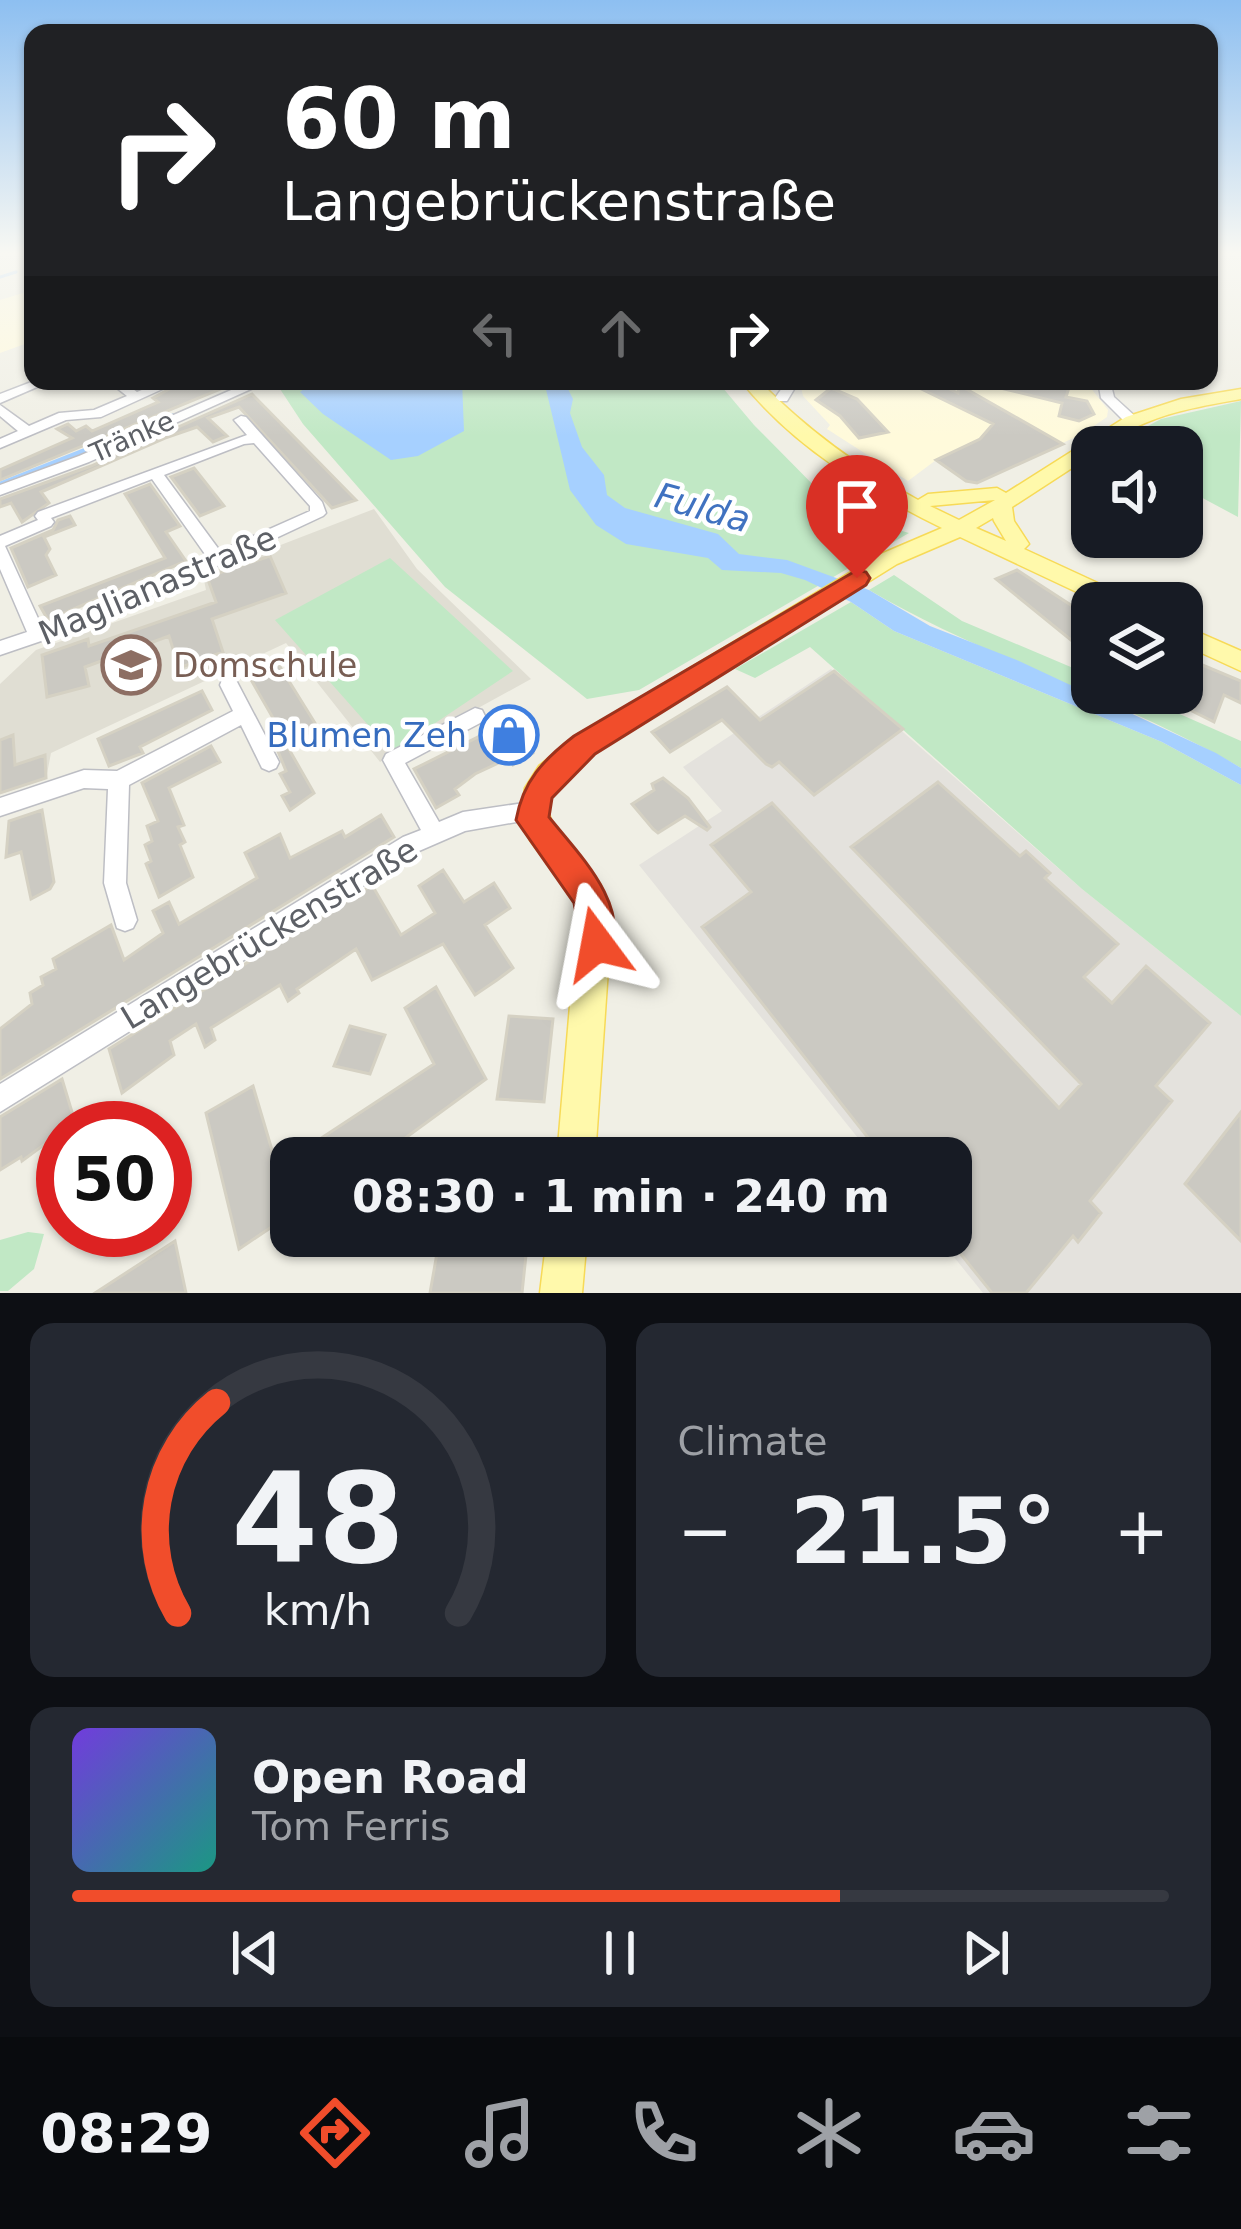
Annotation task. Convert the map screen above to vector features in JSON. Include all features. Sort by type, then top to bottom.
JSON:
[{"type":"main road","points":[[758,390],[806,441],[890,495],[1018,544],[1048,567]]},
{"type":"main road","points":[[785,390],[845,452],[928,500],[956,522],[1078,582]]},
{"type":"main road","points":[[578,1137],[595,926],[591,897],[537,830],[531,811],[537,793],[571,754],[894,557],[1058,468],[1132,421],[1162,409],[1241,394]]},
{"type":"main road","points":[[890,495],[909,518],[915,537]]},
{"type":"main road","points":[[928,500],[999,499]]},
{"type":"main road","points":[[999,499],[1006,526],[1018,544]]},
{"type":"main road","points":[[894,557],[915,537],[956,522]]},
{"type":"main road","points":[[1203,644],[1241,662]]},
{"type":"main road","points":[[561,1293],[565,1257]]},
{"type":"street","points":[[126,390],[136,397]]},
{"type":"street","points":[[0,444],[64,416],[96,414],[153,390]]},
{"type":"street","name":"Tränke","points":[[0,486],[223,390]]},
{"type":"street","name":"Tränke","points":[[0,486],[84,459],[250,390]]},
{"type":"street","points":[[1106,390],[1108,398],[1132,421]]},
{"type":"street","points":[[0,409],[27,432]]},
{"type":"street","points":[[241,420],[258,440]]},
{"type":"street","points":[[38,637],[0,546],[45,519],[155,473],[242,440],[258,440]]},
{"type":"street","name":"Maglianastraße","points":[[0,648],[38,637],[312,518],[317,506],[258,440]]},
{"type":"street","points":[[155,473],[219,561]]},
{"type":"street","points":[[229,685],[269,762]]},
{"type":"street","points":[[0,807],[85,779],[118,780],[244,715]]},
{"type":"street","points":[[434,832],[393,760],[475,716]]},
{"type":"street","points":[[118,780],[115,883],[125,920]]},
{"type":"street","name":"Langebrückenstraße","points":[[0,1099],[434,832],[493,815],[531,811]]},
{"type":"shaded area","points":[[0,315],[24,315],[24,344],[0,353]]},
{"type":"shaded area","points":[[802,390],[1092,390],[1108,410],[1107,417],[1094,426],[1071,426],[1071,439],[977,483],[936,460],[908,481],[827,429],[830,425]]},
{"type":"shaded area","name":"Domschule","points":[[374,509],[417,569],[531,679],[380,762],[286,643],[51,753],[46,779],[0,794],[0,684],[36,650],[206,590],[203,575]]},
{"type":"shaded area","points":[[831,669],[1082,889],[1241,1016],[1241,1293],[983,1293],[954,1257],[972,1257],[972,1137],[857,1137],[639,865],[722,811],[683,767]]},
{"type":"green space","points":[[281,390],[725,390],[840,512],[853,516],[848,507],[876,510],[889,527],[909,533],[639,690],[587,699],[445,587],[303,424]]},
{"type":"green space","points":[[1241,401],[1238,517],[1203,498],[1203,426],[1148,426]]},
{"type":"green space","points":[[390,558],[513,671],[392,752],[275,620]]},
{"type":"green space","points":[[894,575],[962,621],[1071,667],[1071,686],[960,637],[869,590]]},
{"type":"green space","points":[[851,602],[894,631],[1071,704],[1071,714],[1094,714],[1162,742],[1241,785],[1241,1016],[1082,889],[810,647],[755,678],[735,669]]},
{"type":"green space","points":[[1133,714],[1180,714],[1241,741],[1241,768],[1196,743]]},
{"type":"green space","points":[[36,1233],[34,1269],[8,1291],[0,1291],[0,1240]]},
{"type":"water","points":[[462,390],[464,431],[418,456],[391,460],[323,414],[300,392]]},
{"type":"water","points":[[546,390],[568,390],[573,399],[570,413],[582,447],[604,475],[607,495],[625,508],[718,534],[739,554],[787,560],[869,590],[930,626],[1071,685],[1071,704],[894,631],[851,602],[805,580],[781,573],[722,570],[708,558],[626,544],[596,525],[570,490]]},
{"type":"water","points":[[1094,714],[1132,714],[1216,753],[1241,768],[1241,785],[1162,742]]},
{"type":"building","points":[[168,390],[218,390],[0,480],[0,470],[72,438],[57,429],[68,424],[76,431],[86,426],[92,431],[158,402],[153,398]]},
{"type":"building","points":[[828,390],[857,399],[888,432],[859,438],[840,416],[816,400]]},
{"type":"building","points":[[923,390],[968,390],[1063,444],[977,483],[966,481],[936,460],[980,439],[993,424]]},
{"type":"building","points":[[1008,390],[1068,390],[1066,397],[1087,401],[1094,414],[1079,421],[1059,416],[1062,403]]},
{"type":"building","points":[[252,394],[356,500],[332,508],[239,407],[208,418],[227,436],[213,442],[197,427],[165,438],[41,492],[49,503],[22,522],[11,503],[0,507],[0,499],[91,466]]},
{"type":"building","points":[[194,468],[224,506],[200,516],[171,477]]},
{"type":"building","points":[[150,484],[180,526],[166,532],[186,561],[48,620],[40,606],[165,558],[125,494]]},
{"type":"building","points":[[70,516],[75,525],[44,537],[56,575],[28,587],[11,548],[53,530],[58,520]]},
{"type":"building","points":[[270,556],[286,593],[212,619],[223,652],[179,668],[169,636],[85,667],[89,686],[47,697],[42,655],[88,639],[89,646],[216,602],[207,577]]},
{"type":"building","points":[[1017,570],[1071,605],[1071,640],[996,579]]},
{"type":"building","points":[[274,657],[318,728],[288,744],[246,671]]},
{"type":"building","points":[[1203,665],[1241,681],[1241,703],[1224,695],[1214,722],[1198,714],[1203,714]]},
{"type":"building","points":[[834,671],[903,729],[814,795],[779,762],[772,767],[766,764],[722,720],[670,752],[652,732],[727,687],[760,720]]},
{"type":"building","points":[[202,691],[212,710],[140,747],[143,753],[109,766],[98,739]]},
{"type":"building","points":[[510,721],[526,728],[533,753],[513,765],[509,758],[475,774],[455,789],[459,795],[436,808],[414,769]]},
{"type":"building","points":[[13,735],[15,765],[45,755],[46,778],[0,793],[0,740]]},
{"type":"building","points":[[286,744],[314,793],[290,810],[282,796],[290,792],[280,774],[286,771],[277,749]]},
{"type":"building","points":[[211,746],[220,762],[169,788],[184,825],[178,827],[185,842],[180,845],[193,877],[159,897],[146,864],[151,861],[145,845],[152,841],[147,826],[158,821],[142,783]]},
{"type":"building","points":[[663,778],[688,798],[710,827],[707,830],[685,816],[658,833],[653,829],[632,804]]},
{"type":"building","points":[[938,782],[1020,856],[1026,851],[1050,873],[1045,878],[1118,944],[1084,977],[1112,1003],[1146,966],[1210,1023],[1156,1086],[1172,1101],[1090,1201],[1101,1213],[1078,1242],[1073,1236],[1026,1293],[992,1293],[963,1257],[972,1257],[972,1137],[867,1137],[702,927],[751,892],[711,845],[772,803],[1059,1108],[1081,1084],[851,847]]},
{"type":"building","points":[[42,810],[54,882],[31,899],[21,852],[6,857],[9,821]]},
{"type":"building","points":[[381,815],[394,837],[0,1079],[0,1029],[32,1004],[30,993],[43,985],[41,977],[56,969],[53,959],[111,925],[124,960],[163,933],[153,911],[169,902],[179,924],[257,878],[245,853],[280,834],[290,858],[342,831],[345,837]]},
{"type":"building","points":[[443,870],[464,902],[494,883],[510,908],[485,925],[513,968],[497,980],[475,995],[443,944],[372,980],[356,949],[297,989],[299,993],[288,1001],[280,985],[211,1028],[215,1040],[205,1047],[196,1024],[170,1041],[174,1055],[122,1093],[109,1049],[372,885],[401,935],[435,913],[419,886]]},
{"type":"building","points":[[436,987],[486,1079],[407,1137],[323,1137],[434,1064],[405,1008]]},
{"type":"building","points":[[509,1016],[553,1019],[544,1102],[497,1099]]},
{"type":"building","points":[[350,1026],[385,1035],[370,1074],[334,1066]]},
{"type":"building","points":[[62,1079],[69,1101],[36,1101],[36,1151],[0,1170],[0,1117]]},
{"type":"building","points":[[253,1086],[270,1143],[270,1228],[239,1249],[206,1113]]},
{"type":"building","points":[[1241,1112],[1241,1241],[1185,1184]]},
{"type":"building","points":[[150,1257],[178,1257],[186,1293],[95,1293]]},
{"type":"building","points":[[436,1257],[526,1257],[522,1293],[430,1293]]},
{"type":"waterway","points":[[160,420],[173,415]]},
{"type":"waterway","points":[[0,484],[168,417]]},
{"type":"place","name":"Domschule","points":[[131,665]]},
{"type":"place","name":"Blumen Zeh","points":[[509,735]]},
{"type":"route","points":[[597,944],[591,897],[532,820],[537,793],[584,745],[857,578]]},
{"type":"water label","name":"Fulda","points":[[703,507]]}]
